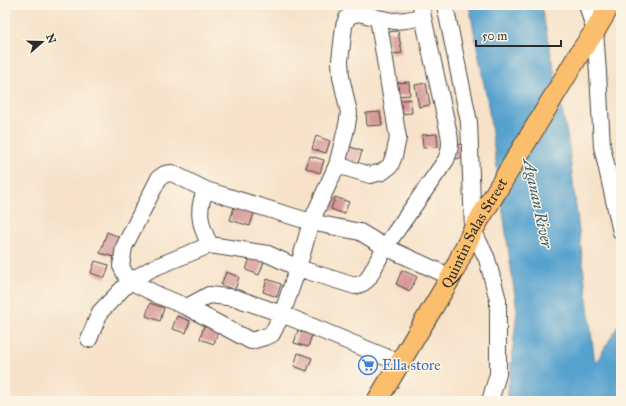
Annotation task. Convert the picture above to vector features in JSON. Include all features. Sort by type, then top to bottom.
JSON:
[{"type":"main road","name":"Quintin Salas Street","points":[[377,401],[451,277],[473,230],[610,5]]},
{"type":"street","points":[[445,5],[469,122],[473,230],[487,259],[498,300],[498,374],[490,401]]},
{"type":"street","points":[[587,5],[595,31],[602,146],[621,232]]},
{"type":"street","points":[[89,339],[100,312],[130,281],[153,268],[210,245],[268,254],[298,268],[355,286],[364,283],[385,246],[446,160],[450,151],[450,134],[422,11],[406,20],[394,21],[359,13],[351,15],[347,18],[344,26],[340,61],[341,78],[349,114],[337,165],[311,222],[298,268],[282,314],[272,334],[251,341],[187,307],[130,281],[121,266],[124,247],[159,178],[165,174],[172,173],[206,190],[311,222],[360,232],[385,246],[451,277]]},
{"type":"street","points":[[337,165],[370,175],[382,172],[390,166],[394,156],[398,138],[378,18]]},
{"type":"street","points":[[206,190],[202,197],[200,216],[203,232],[210,245]]},
{"type":"street","points":[[187,307],[209,296],[236,298],[282,314],[400,363]]},
{"type":"water","name":"Aganan River","points":[[469,5],[541,5],[568,140],[595,364],[621,321],[621,401],[507,401],[517,311],[488,105]]},
{"type":"building","points":[[398,31],[402,53],[391,54],[387,32]]},
{"type":"building","points":[[409,82],[410,95],[395,96],[394,83]]},
{"type":"building","points":[[426,83],[430,105],[419,107],[415,85]]},
{"type":"building","points":[[411,99],[412,113],[398,114],[397,101]]},
{"type":"building","points":[[380,112],[382,125],[367,126],[366,113]]},
{"type":"building","points":[[437,134],[438,147],[423,148],[422,135]]},
{"type":"building","points":[[316,136],[330,141],[326,153],[312,149]]},
{"type":"building","points":[[466,144],[468,157],[454,159],[452,145]]},
{"type":"building","points":[[348,146],[362,151],[358,163],[344,159]]},
{"type":"building","points":[[310,156],[324,160],[320,173],[306,168]]},
{"type":"building","points":[[335,197],[349,202],[344,214],[331,209]]},
{"type":"building","points":[[234,207],[254,213],[250,226],[230,220]]},
{"type":"building","points":[[107,232],[122,238],[114,257],[100,253]]},
{"type":"building","points":[[250,258],[264,262],[259,275],[246,270]]},
{"type":"building","points":[[95,261],[109,265],[105,278],[91,273]]},
{"type":"building","points":[[402,270],[417,277],[410,291],[396,284]]},
{"type":"building","points":[[226,272],[239,277],[235,290],[221,285]]},
{"type":"building","points":[[267,279],[281,284],[277,297],[263,292]]},
{"type":"building","points":[[150,303],[164,308],[160,321],[146,316]]},
{"type":"building","points":[[177,316],[190,321],[186,333],[172,329]]},
{"type":"building","points":[[204,326],[218,331],[214,344],[200,339]]},
{"type":"building","points":[[298,330],[312,335],[308,347],[294,343]]},
{"type":"building","points":[[298,353],[312,358],[307,371],[294,366]]},
{"type":"place","name":"Ella store","points":[[368,365]]}]
